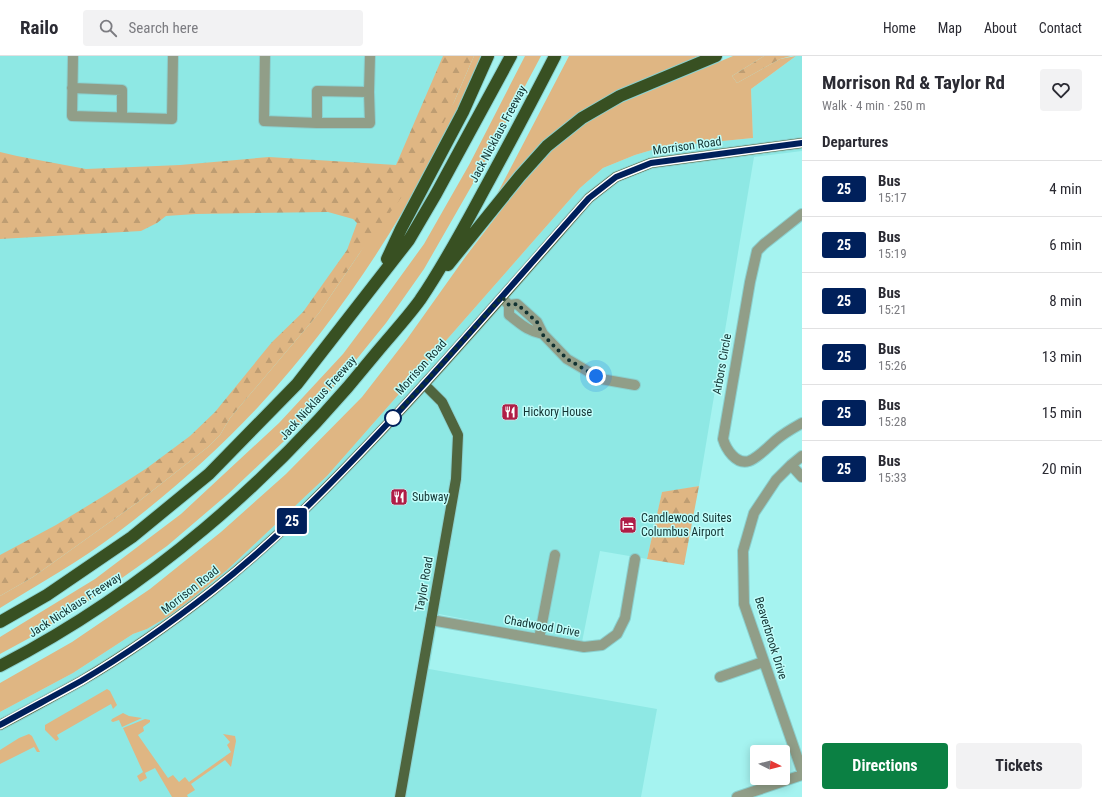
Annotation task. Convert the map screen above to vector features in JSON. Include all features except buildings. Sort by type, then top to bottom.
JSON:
[{"type":"highway","points":[[378,280],[401,229],[463,112],[488,56]]},
{"type":"highway","name":"Jack Nicklaus Freeway","points":[[0,622],[47,594],[132,537],[208,474],[297,384],[409,240],[436,194],[511,56]]},
{"type":"highway","name":"Jack Nicklaus Freeway","points":[[0,666],[38,646],[107,603],[184,545],[279,462],[350,385],[420,300],[459,237],[555,56]]},
{"type":"highway","points":[[420,300],[520,176],[547,146],[582,118],[620,96],[716,56]]},
{"type":"main road","name":"Morrison Road","points":[[0,725],[81,681],[115,660],[162,628],[212,590],[268,544],[310,505],[348,466],[424,384],[589,198],[616,177],[651,163],[802,143]]},
{"type":"main road","name":"Taylor Road","points":[[400,797],[456,478],[458,435],[442,402],[424,384]]},
{"type":"street","points":[[73,56],[72,116],[172,119],[174,56]]},
{"type":"street","points":[[265,56],[264,121],[317,123],[370,123],[370,56]]},
{"type":"street","points":[[72,88],[122,90],[122,117]]},
{"type":"street","points":[[317,123],[317,91],[369,92]]},
{"type":"street","name":"Arbors Circle","points":[[802,214],[757,251],[750,282],[723,439],[725,446],[735,458],[742,461],[749,461],[763,452],[794,427],[802,423]]},
{"type":"street","points":[[502,297],[509,305],[517,304],[537,322],[542,334],[567,359],[601,379],[635,385]]},
{"type":"street","name":"Beaverbrook Drive","points":[[802,456],[776,480],[754,513],[743,551],[744,604],[802,771]]},
{"type":"street","points":[[791,465],[802,477]]},
{"type":"street","points":[[539,639],[554,555]]},
{"type":"street","name":"Chadwood Drive","points":[[431,620],[584,647],[602,645],[617,634],[625,618],[635,559]]},
{"type":"street","points":[[720,677],[763,662]]},
{"type":"street","points":[[737,797],[802,775]]},
{"type":"shaded area","points":[[0,56],[446,56],[403,160],[345,270],[240,406],[0,585]]},
{"type":"shaded area","points":[[796,56],[802,56],[802,151],[754,157],[699,486],[662,493],[647,559],[600,551],[582,642],[439,614],[429,669],[657,709],[641,797],[0,797],[0,712],[73,673],[133,634],[147,629],[174,613],[226,571],[327,476],[580,188],[603,168],[635,155],[662,147],[753,138],[751,89]]},
{"type":"green space","points":[[443,56],[474,56],[454,102],[422,166],[404,194],[359,254],[319,313],[230,418],[220,435],[208,447],[138,502],[33,577],[0,596],[0,555],[56,525],[102,497],[147,468],[190,436],[215,412],[272,342],[303,312],[347,250],[357,223],[353,219],[328,212],[196,214],[166,216],[157,223],[141,231],[0,239],[0,152],[86,169],[180,165],[269,157],[396,165]]},
{"type":"green space","points":[[474,56],[482,56],[437,150],[412,196],[356,284],[326,326],[293,367],[259,406],[226,440],[154,504],[89,553],[0,608],[0,596],[33,577],[138,502],[208,447],[220,435],[230,418],[319,313],[359,254],[454,102]]},
{"type":"green space","points":[[525,56],[541,56],[479,173],[424,269],[386,323],[301,425],[228,494],[167,546],[105,590],[35,635],[0,654],[0,637],[95,579],[181,514],[279,423],[343,354],[424,244],[469,165]]},
{"type":"green space","points":[[569,56],[707,56],[596,105],[500,197],[496,196]]},
{"type":"green space","points":[[733,56],[764,56],[732,76],[737,83],[780,59],[796,56],[751,89],[753,138],[662,147],[635,155],[603,168],[580,188],[327,476],[226,571],[174,613],[147,629],[133,634],[73,673],[0,712],[0,683],[72,642],[150,589],[221,532],[286,474],[362,397],[407,339],[466,256],[515,192],[553,148],[584,122],[616,105]]},
{"type":"green space","points":[[764,56],[791,56],[780,59],[737,83],[732,76]]},
{"type":"green space","points":[[699,486],[684,565],[647,559],[662,492]]},
{"type":"green space","points":[[107,689],[110,691],[117,705],[113,709],[111,704],[57,735],[59,739],[56,741],[45,730],[45,725]]},
{"type":"green space","points":[[123,713],[129,716],[142,718],[122,727],[119,720],[113,722],[111,721]]},
{"type":"green space","points":[[145,719],[150,720],[150,722],[143,727],[144,731],[138,735],[168,778],[173,775],[179,782],[185,777],[189,782],[231,752],[227,745],[230,742],[223,734],[235,736],[236,741],[231,767],[225,760],[191,784],[195,790],[187,795],[188,797],[172,797],[155,768],[145,773],[147,778],[140,782],[137,776],[143,772],[123,728]]},
{"type":"green space","points":[[29,734],[32,736],[40,752],[37,752],[34,747],[0,764],[0,750],[19,738]]},
{"type":"bus line","name":"25","points":[[0,725],[81,681],[115,660],[162,628],[212,590],[268,544],[310,505],[369,444],[589,198],[616,177],[651,163],[802,143]]},
{"type":"place","name":"Hickory House","points":[[510,412]]},
{"type":"place","name":"Subway","points":[[399,497]]},
{"type":"place","name":"Candlewood Suites Columbus Airport","points":[[628,525]]},
{"type":"route","points":[[393,418],[502,297],[509,305],[517,304],[537,322],[542,334],[567,359],[596,376]]}]
